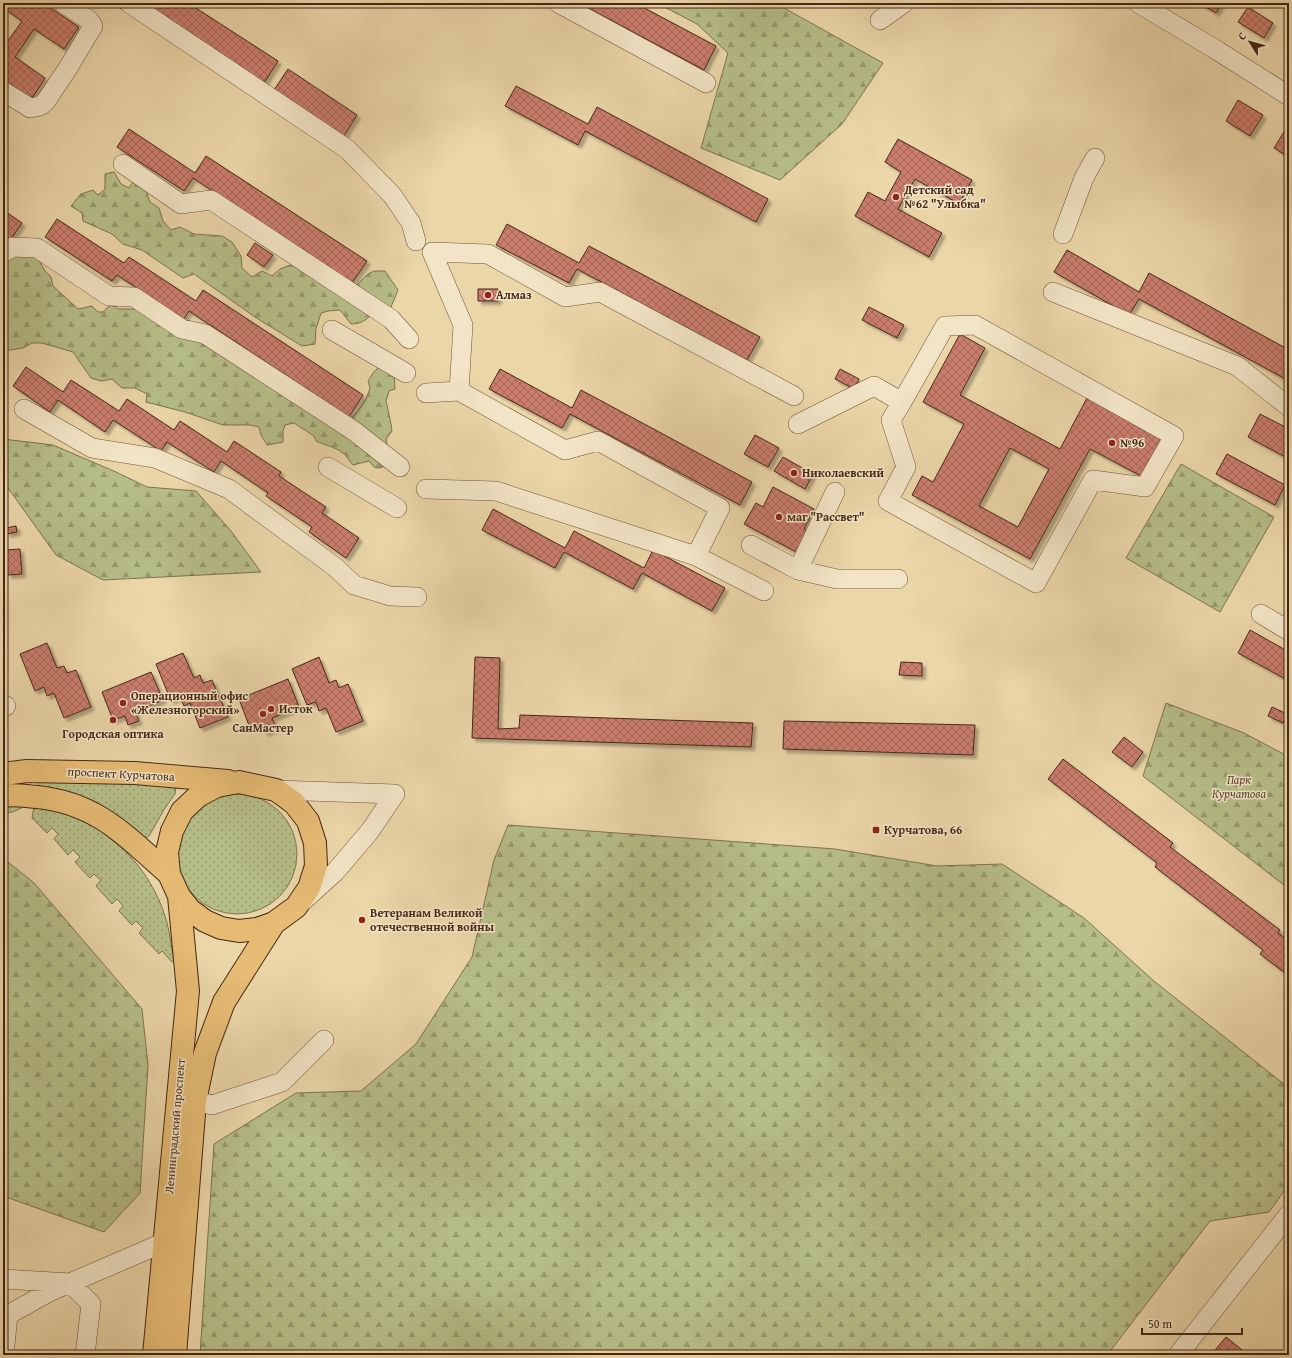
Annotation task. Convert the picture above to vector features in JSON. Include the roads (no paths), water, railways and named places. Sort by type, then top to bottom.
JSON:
[{"type":"main road","name":"проспект Курчатова","points":[[3,774],[27,771],[135,772],[239,782],[276,790]]},
{"type":"main road","points":[[239,782],[217,786],[198,796],[182,811],[172,831],[167,852],[169,874],[179,896],[190,910],[205,921],[221,928],[239,931],[257,929],[274,924],[296,907],[309,888],[316,866],[315,843],[308,821],[294,803],[276,790]]},
{"type":"main road","points":[[3,796],[10,794],[51,798],[77,805],[103,818],[125,835],[169,874]]},
{"type":"main road","name":"Ленинградский проспект","points":[[154,1355],[188,991],[179,896]]},
{"type":"main road","name":"Ленинградский проспект","points":[[175,1355],[195,1101],[205,1053],[224,1002],[274,924]]},
{"type":"street","points":[[3,92],[30,108],[36,108],[46,101],[93,26],[89,20],[63,3]]},
{"type":"street","points":[[129,3],[347,149],[392,195],[411,223],[416,241]]},
{"type":"street","points":[[558,3],[706,83]]},
{"type":"street","points":[[880,20],[904,3]]},
{"type":"street","points":[[1138,3],[1218,50],[1289,96]]},
{"type":"street","points":[[1063,234],[1084,178],[1095,158]]},
{"type":"street","points":[[123,164],[181,204],[211,200],[391,319],[409,339]]},
{"type":"street","points":[[3,253],[12,247],[37,248],[109,296],[134,297],[182,328],[205,334],[354,431],[400,467]]},
{"type":"street","points":[[459,391],[463,324],[432,252],[488,254],[565,297],[600,292],[794,396]]},
{"type":"street","points":[[1053,292],[1237,366],[1289,407]]},
{"type":"street","points":[[975,325],[1174,436],[1145,487],[1093,480],[1036,583],[888,501],[906,467],[891,420],[902,402],[945,326],[975,325]]},
{"type":"street","points":[[332,330],[406,373]]},
{"type":"street","points":[[798,424],[874,386],[902,402]]},
{"type":"street","points":[[426,393],[459,391],[565,450],[598,440],[720,508],[696,556]]},
{"type":"street","points":[[24,410],[92,448],[155,458],[229,489],[334,567],[354,585],[390,596],[417,598]]},
{"type":"street","points":[[328,467],[397,508]]},
{"type":"street","points":[[426,489],[496,491],[696,556],[764,591]]},
{"type":"street","points":[[798,570],[835,492]]},
{"type":"street","points":[[752,545],[798,570],[836,579],[898,579]]},
{"type":"street","points":[[1261,614],[1289,631]]},
{"type":"street","points":[[276,790],[395,794],[370,831],[340,866],[296,907]]},
{"type":"street","points":[[195,1101],[212,1106],[282,1082],[324,1040]]},
{"type":"street","points":[[1178,1355],[1289,1214]]},
{"type":"street","points":[[4,1355],[6,1310],[165,1242]]},
{"type":"street","points":[[3,1279],[70,1283],[91,1304],[85,1355]]},
{"type":"place","name":"Детский сад №62 \"Улыбка\"","points":[[896,197]]},
{"type":"place","name":"Алмаз","points":[[488,295]]},
{"type":"place","name":"№96","points":[[1112,443]]},
{"type":"place","name":"Николаевский","points":[[794,473]]},
{"type":"place","name":"маг \"Рассвет\"","points":[[779,517]]},
{"type":"place","name":"Операционный офис «Железногорский»","points":[[123,703]]},
{"type":"place","name":"Исток","points":[[271,709]]},
{"type":"place","name":"СанМастер","points":[[263,714]]},
{"type":"place","name":"Городская оптика","points":[[113,720]]},
{"type":"place","name":"Курчатова, 66","points":[[876,830]]},
{"type":"place","name":"Ветеранам Великой отечественной войны","points":[[362,920]]},
{"type":"park label","name":"Парк Курчатова","points":[[1239,787]]}]
